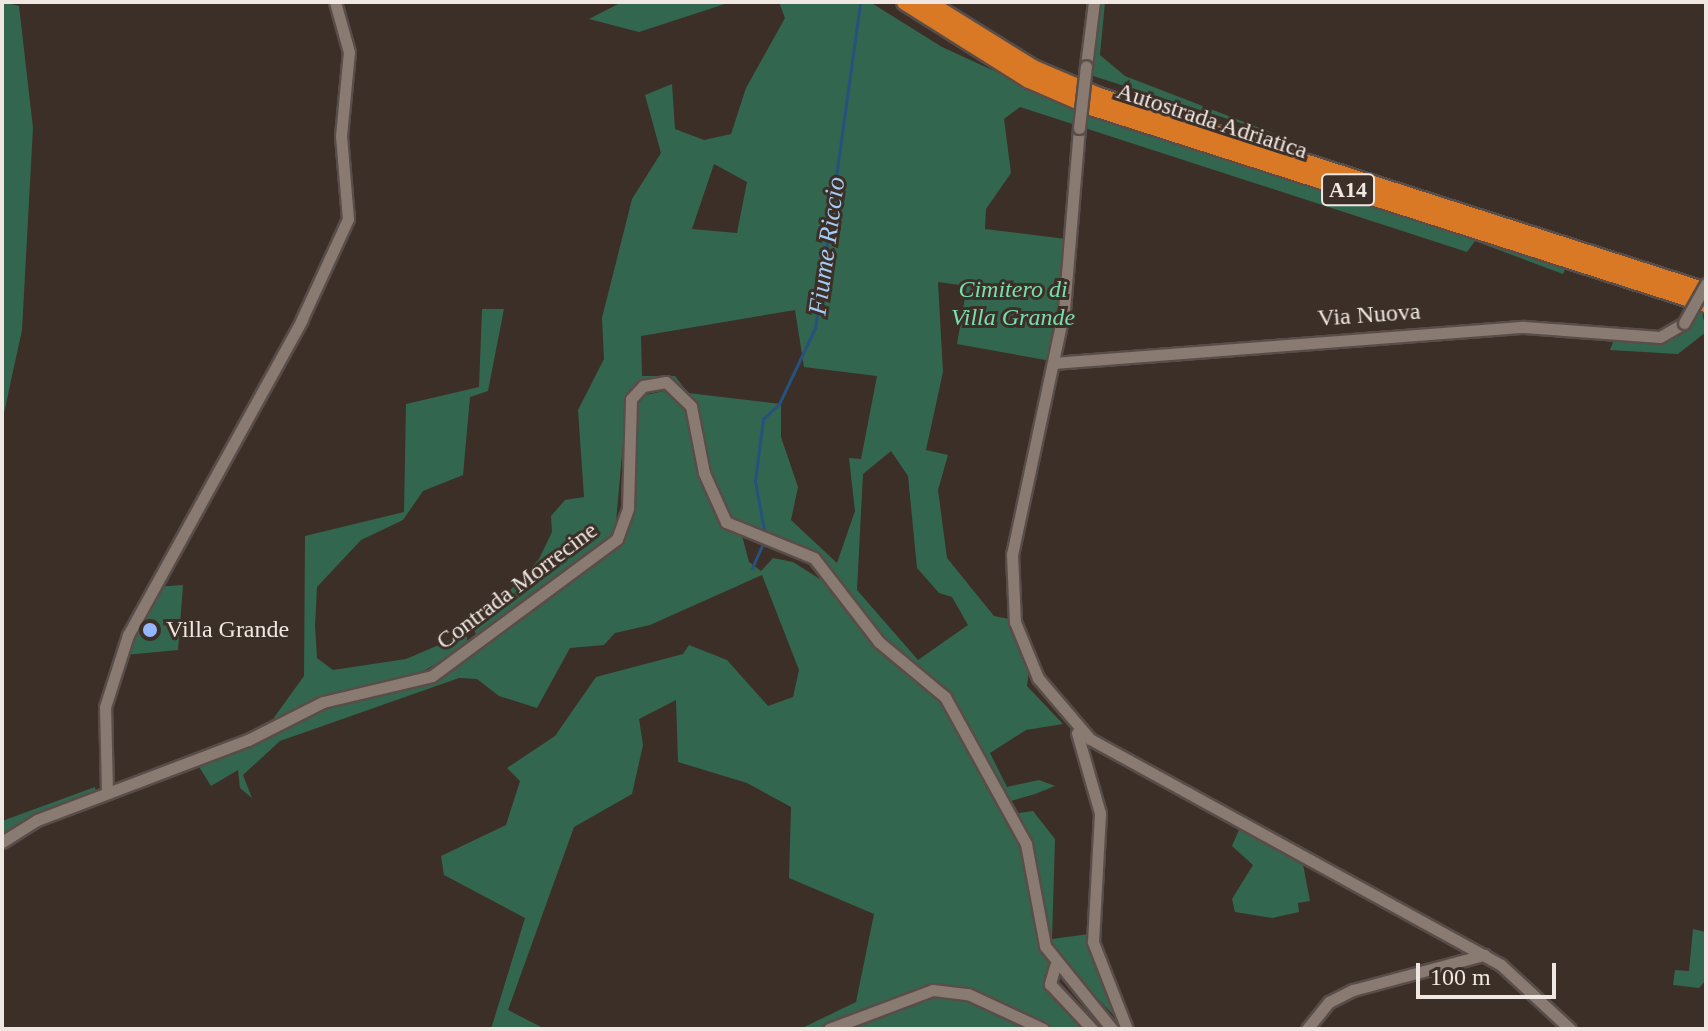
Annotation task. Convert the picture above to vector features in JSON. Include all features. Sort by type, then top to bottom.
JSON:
[{"type":"highway","name":"Autostrada Adriatica","points":[[905,2],[1001,57],[1129,120],[1706,304]]},
{"type":"highway","name":"Autostrada Adriatica","points":[[927,2],[1001,57],[1129,107],[1706,291]]},
{"type":"street","points":[[107,792],[105,707],[128,635],[301,321],[348,219],[341,136],[349,52],[335,2]]},
{"type":"street","points":[[1094,2],[1053,363],[1018,514],[1011,596],[1038,678],[1073,725],[1093,768],[1100,813],[1093,942],[1127,1029]]},
{"type":"street","name":"Via Nuova","points":[[1053,363],[1524,327],[1660,337],[1684,323],[1706,284]]},
{"type":"street","name":"Contrada Morrecine","points":[[2,842],[107,792],[248,740],[323,702],[432,676],[582,571],[623,528],[627,418],[631,399],[649,383],[683,392],[718,511],[741,529],[803,551],[879,642],[945,697],[1026,844],[1039,927],[1055,966]]},
{"type":"street","points":[[1073,725],[1484,955],[1523,980],[1570,1029]]},
{"type":"street","points":[[1307,1029],[1339,995],[1484,955]]},
{"type":"street","points":[[1055,966],[1050,984],[1092,1029]]},
{"type":"street","points":[[1055,966],[1112,1029]]},
{"type":"street","points":[[829,1029],[933,990],[968,994],[1043,1029]]},
{"type":"green space","points":[[2,2],[19,6],[33,128],[22,330],[2,422]]},
{"type":"green space","points":[[622,2],[731,2],[639,32],[589,19]]},
{"type":"green space","name":"Cimitero di Villa Grande","points":[[779,2],[870,2],[942,47],[1113,125],[1566,267],[1563,274],[1475,241],[1467,252],[1020,107],[1004,119],[1011,173],[986,209],[985,229],[1066,239],[1051,361],[957,344],[967,286],[938,282],[943,372],[926,450],[948,455],[938,490],[947,558],[994,616],[1009,619],[1029,670],[1027,686],[1063,724],[1026,730],[990,753],[1007,787],[1039,780],[1055,786],[1011,801],[951,700],[864,619],[822,559],[729,519],[706,465],[693,405],[674,382],[664,379],[627,397],[615,534],[478,640],[474,629],[539,559],[552,532],[551,516],[565,500],[584,497],[578,410],[604,359],[602,318],[632,199],[661,153],[645,95],[672,84],[675,129],[704,140],[731,134],[746,88],[785,18]],"holes":[[[714,164],[747,182],[737,233],[692,229]],[[795,310],[804,367],[877,376],[861,459],[849,458],[855,511],[837,563],[791,520],[798,487],[781,437],[781,404],[688,393],[675,376],[642,376],[641,336]],[[891,451],[908,476],[917,568],[939,593],[952,597],[968,625],[918,660],[857,590],[863,474]]]},
{"type":"green space","points":[[1097,2],[1105,2],[1100,55],[1125,76],[1278,135],[1090,75]]},
{"type":"green space","points":[[1701,306],[1706,332],[1678,354],[1610,350],[1615,337],[1668,342]]},
{"type":"green space","points":[[482,309],[504,309],[488,391],[470,397],[463,475],[423,491],[403,520],[361,540],[317,587],[315,626],[317,658],[333,670],[406,659],[467,633],[467,646],[415,676],[331,695],[273,719],[304,676],[305,536],[404,512],[406,404],[479,387]]},
{"type":"green space","points":[[664,391],[688,409],[712,507],[741,532],[749,562],[761,571],[773,558],[793,562],[823,581],[882,650],[934,693],[1007,815],[1033,811],[1055,839],[1052,939],[1089,934],[1120,1022],[1058,957],[1044,976],[1048,988],[1088,1029],[800,1029],[856,1002],[874,914],[789,878],[791,807],[747,783],[678,762],[676,700],[639,719],[643,745],[632,794],[574,827],[508,1010],[545,1029],[491,1029],[525,918],[444,875],[441,856],[506,825],[520,781],[507,768],[555,736],[596,677],[683,654],[689,645],[727,660],[768,706],[793,697],[799,670],[762,575],[650,625],[615,633],[604,645],[570,648],[537,708],[499,696],[477,679],[459,678],[280,741],[243,775],[252,798],[240,788],[238,770],[211,786],[198,765],[308,712],[438,678],[616,547],[629,526],[634,409],[641,396]]},
{"type":"green space","points":[[183,585],[178,650],[125,655],[155,587]]},
{"type":"green space","points":[[95,787],[96,792],[2,835],[2,821]]},
{"type":"green space","points":[[1241,825],[1302,859],[1310,901],[1298,903],[1299,912],[1272,918],[1235,912],[1232,899],[1253,865],[1232,846]]},
{"type":"green space","points":[[1693,929],[1706,932],[1706,980],[1699,988],[1673,985],[1675,970],[1689,971]]},
{"type":"waterway","name":"Fiume Riccio","points":[[765,535],[755,481],[763,419],[779,404],[815,328],[860,2]]},
{"type":"waterway","name":"Fiume Riccio","points":[[752,568],[763,543]]},
{"type":"place","name":"Villa Grande","points":[[150,630]]}]
